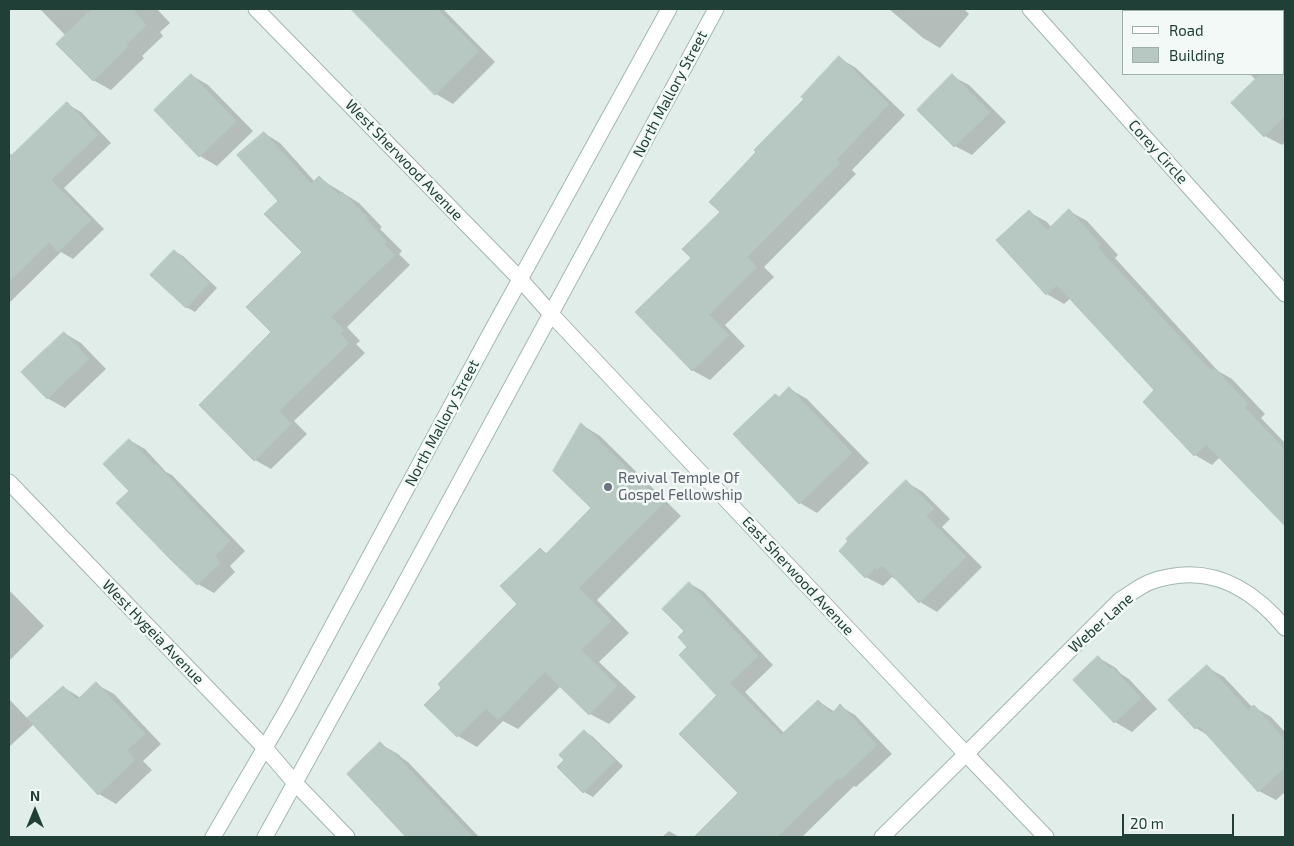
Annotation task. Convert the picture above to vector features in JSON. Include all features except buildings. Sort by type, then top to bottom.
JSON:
[{"type":"street","name":"West Sherwood Avenue","points":[[256,9],[520,278],[551,314]]},
{"type":"street","name":"North Mallory Street","points":[[213,837],[288,708],[520,278],[669,9]]},
{"type":"street","name":"North Mallory Street","points":[[265,837],[716,9]]},
{"type":"street","name":"Corey Circle","points":[[1030,9],[1285,294]]},
{"type":"street","name":"East Sherwood Avenue","points":[[551,314],[1046,837]]},
{"type":"street","name":"West Hygeia Avenue","points":[[9,482],[265,748],[295,783],[347,837]]},
{"type":"street","name":"Weber Lane","points":[[882,837],[1120,600],[1149,583],[1174,576],[1192,575],[1201,575],[1226,581],[1248,593],[1272,613],[1285,628]]},
{"type":"place","name":"Revival Temple Of Gospel Fellowship","points":[[608,487]]}]
